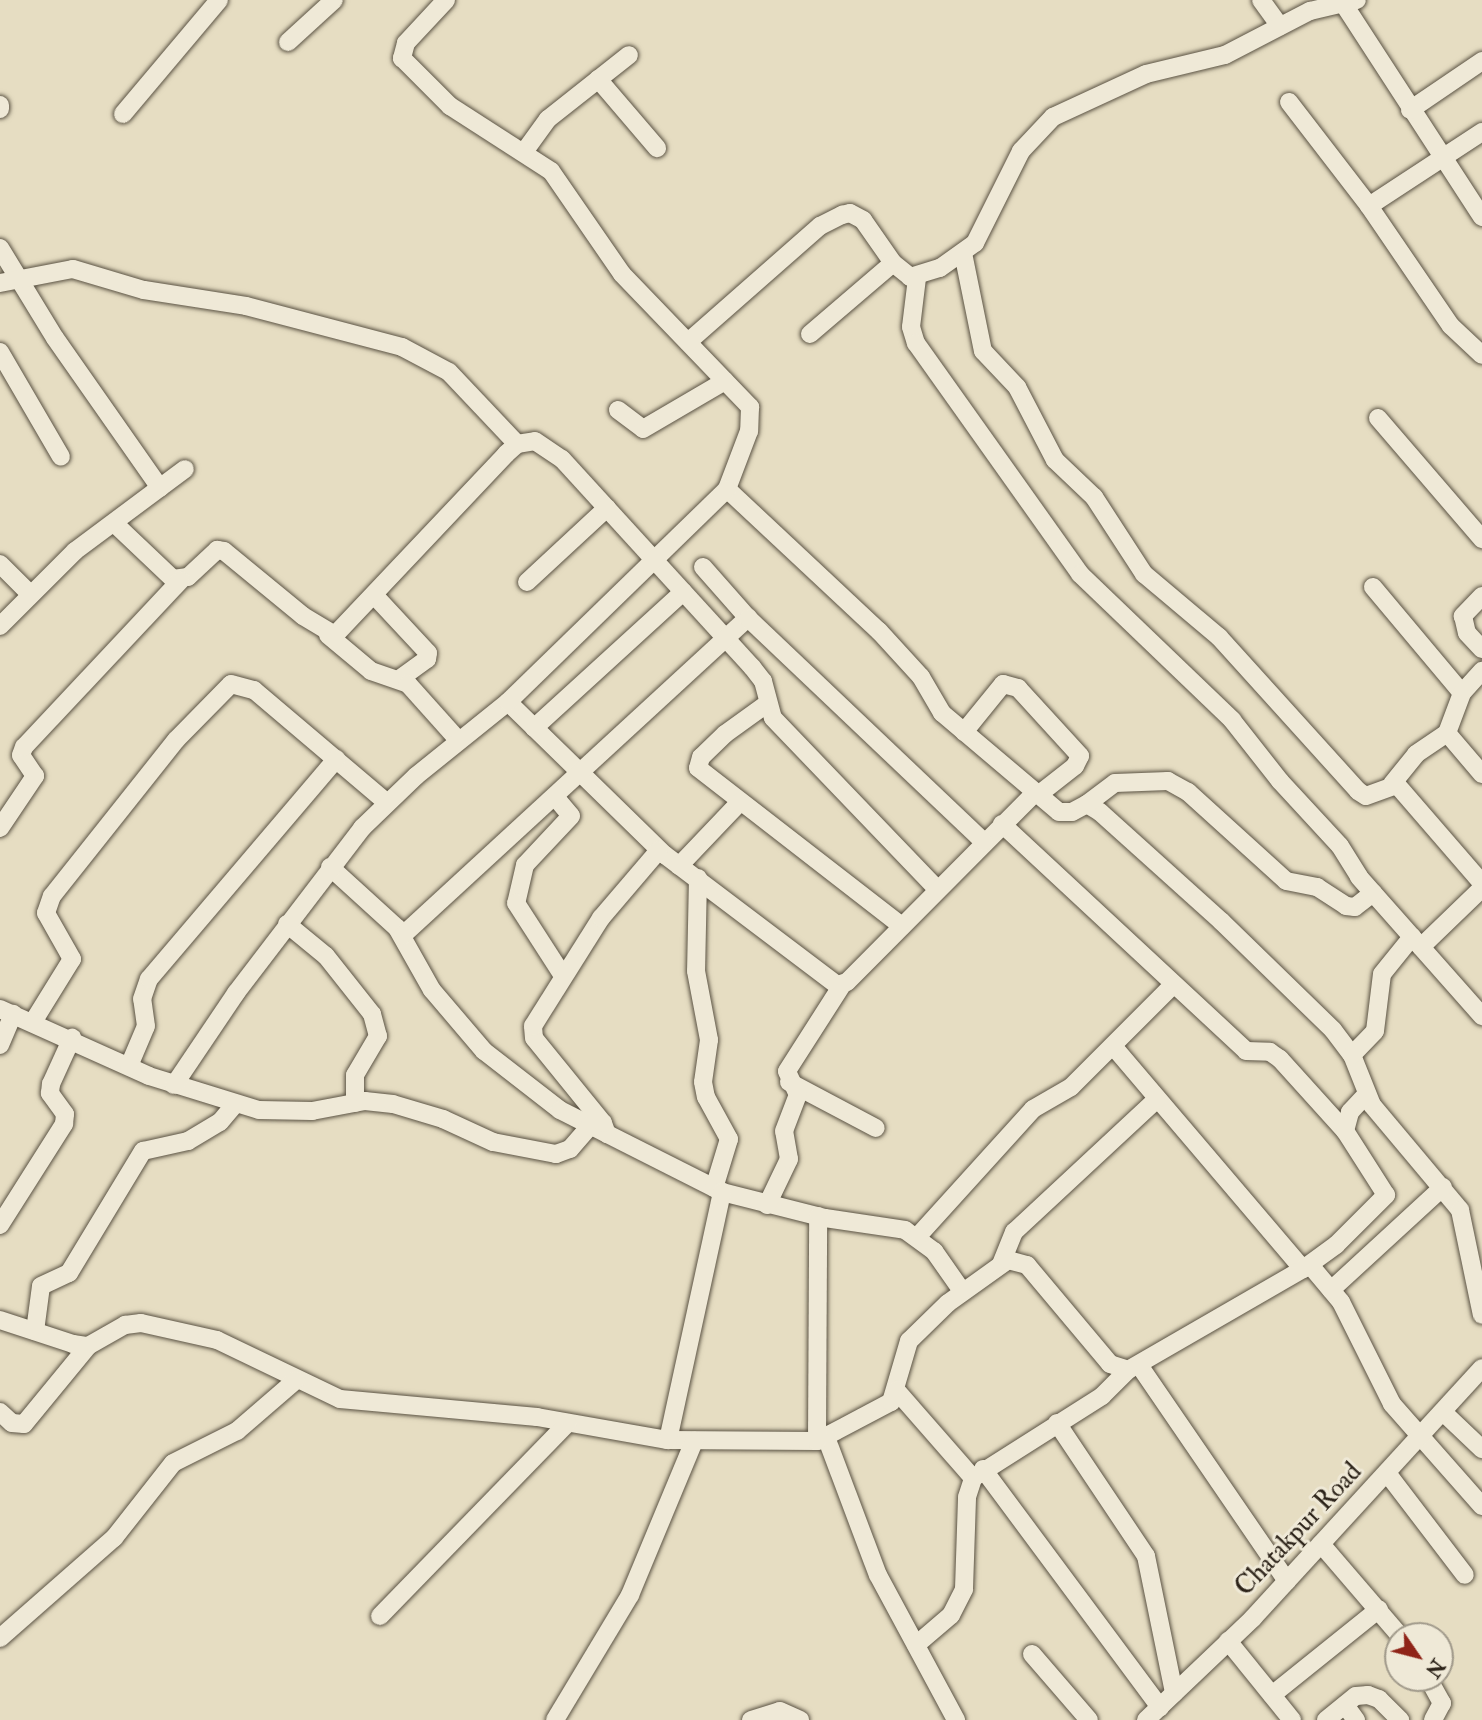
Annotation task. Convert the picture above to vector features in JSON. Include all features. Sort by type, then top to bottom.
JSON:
[{"type":"street","points":[[122,114],[219,0]]},
{"type":"street","points":[[288,42],[334,0]]},
{"type":"street","points":[[174,1085],[287,924],[330,867],[386,802],[508,702],[727,489],[752,416],[750,407],[603,250],[551,171],[450,106],[402,58],[406,43],[446,0]]},
{"type":"street","points":[[1261,0],[1280,26]]},
{"type":"street","points":[[917,278],[963,253],[980,236],[998,190],[1041,126],[1132,79],[1225,55],[1320,4],[1350,2],[1410,110],[1482,217]]},
{"type":"street","points":[[524,152],[548,119],[629,55]]},
{"type":"street","points":[[1410,110],[1482,61]]},
{"type":"street","points":[[598,79],[657,148]]},
{"type":"street","points":[[1289,102],[1369,206],[1451,326],[1482,355]]},
{"type":"street","points":[[1369,206],[1482,132]]},
{"type":"street","points":[[688,342],[832,218],[850,213],[863,220],[892,263],[917,278]]},
{"type":"street","points":[[0,248],[55,338],[160,488]]},
{"type":"street","points":[[963,253],[983,351],[1017,387],[1055,460],[1094,497],[1144,573],[1219,637],[1358,791],[1366,796],[1392,784],[1416,754],[1447,733],[1462,693],[1482,671]]},
{"type":"street","points":[[810,334],[892,263]]},
{"type":"street","points":[[0,283],[73,268],[144,290],[246,306],[402,347],[449,372],[517,444]]},
{"type":"street","points":[[917,278],[911,327],[916,343],[1019,494],[1080,574],[1233,720],[1280,781],[1340,846],[1373,893],[1482,1016]]},
{"type":"street","points":[[0,352],[61,457]]},
{"type":"street","points":[[618,410],[643,429],[725,381]]},
{"type":"street","points":[[1378,418],[1482,539]]},
{"type":"street","points":[[328,635],[341,631],[517,444],[535,441],[547,447],[607,508],[725,638],[763,681],[774,718],[937,889]]},
{"type":"street","points":[[0,626],[30,594],[114,523],[185,469]]},
{"type":"street","points":[[727,489],[879,631],[921,677],[942,713],[1036,794],[1064,814],[1087,804],[1115,783],[1168,781],[1188,792],[1286,881],[1317,887],[1355,907],[1373,893]]},
{"type":"street","points":[[527,582],[607,508]]},
{"type":"street","points":[[114,523],[167,575],[181,580]]},
{"type":"street","points":[[0,828],[35,776],[21,755],[24,747],[181,580],[217,550],[224,551],[379,676],[401,678],[427,659],[428,653],[374,595]]},
{"type":"street","points":[[0,564],[30,594]]},
{"type":"street","points":[[703,568],[748,618],[984,842]]},
{"type":"street","points":[[1373,587],[1462,693]]},
{"type":"street","points":[[534,728],[683,592]]},
{"type":"street","points":[[1482,596],[1463,616],[1467,633],[1482,649]]},
{"type":"street","points":[[403,936],[581,775],[748,618]]},
{"type":"street","points":[[401,678],[459,741]]},
{"type":"street","points":[[33,1022],[72,959],[46,913],[52,896],[176,740],[224,689],[237,683],[254,690],[386,802]]},
{"type":"street","points":[[767,1205],[789,1164],[785,1131],[798,1095],[789,1082],[790,1063],[842,985],[1002,824],[1036,794],[1075,766],[1080,756],[1018,688],[1003,684],[964,732]]},
{"type":"street","points":[[508,702],[659,850],[842,985]]},
{"type":"street","points":[[768,703],[740,720],[698,762],[702,772],[902,926]]},
{"type":"street","points":[[1447,733],[1482,774]]},
{"type":"street","points":[[129,1066],[146,1026],[142,999],[149,979],[336,759]]},
{"type":"street","points":[[1352,1055],[1375,1031],[1382,974],[1482,885],[1408,795],[1392,784]]},
{"type":"street","points":[[556,798],[571,816],[524,865],[516,902],[563,976]]},
{"type":"street","points":[[679,866],[740,802]]},
{"type":"street","points":[[1087,804],[1222,921],[1352,1055],[1366,1095],[1460,1210],[1482,1315]]},
{"type":"street","points":[[916,1645],[951,1615],[964,1589],[967,1497],[979,1474],[1102,1396],[1133,1368],[1306,1267],[1386,1195],[1345,1131],[1280,1059],[1270,1052],[1246,1051],[1002,824]]},
{"type":"street","points":[[607,1134],[603,1123],[534,1038],[537,1016],[601,918],[659,850]]},
{"type":"street","points":[[330,867],[403,936],[432,990],[484,1051],[542,1097],[607,1134],[718,1190],[767,1205],[918,1237],[944,1263],[962,1291]]},
{"type":"street","points":[[668,1440],[729,1139],[706,1097],[703,1082],[709,1040],[696,971],[698,878]]},
{"type":"street","points":[[287,924],[326,956],[372,1014],[378,1037],[355,1075],[355,1103]]},
{"type":"street","points":[[918,1237],[1033,1109],[1061,1095],[1172,985]]},
{"type":"street","points":[[0,1045],[7,1011],[174,1085],[235,1104],[312,1111],[355,1103],[393,1104],[504,1146],[556,1154],[570,1149],[591,1125]]},
{"type":"street","points":[[0,1225],[64,1124],[65,1114],[50,1093],[51,1084],[72,1038]]},
{"type":"street","points":[[1113,1046],[1156,1100],[1306,1267],[1331,1290],[1389,1400],[1482,1506]]},
{"type":"street","points":[[789,1082],[876,1128]]},
{"type":"street","points":[[1345,1131],[1350,1112],[1366,1095]]},
{"type":"street","points":[[1000,1264],[1014,1232],[1156,1100]]},
{"type":"street","points":[[34,1331],[41,1286],[69,1273],[144,1151],[188,1141],[212,1128],[235,1104]]},
{"type":"street","points":[[1331,1290],[1443,1187]]},
{"type":"street","points":[[818,1216],[821,1439],[878,1575],[956,1720]]},
{"type":"street","points":[[0,1412],[12,1423],[24,1424],[88,1346],[125,1325],[141,1323],[217,1340],[340,1399],[453,1407],[668,1440],[821,1439],[880,1411],[896,1390],[909,1341],[962,1291],[1000,1264],[1017,1259],[1027,1265],[1110,1364],[1133,1368],[1287,1581]]},
{"type":"street","points":[[0,1320],[88,1346]]},
{"type":"street","name":"Chatakpur Road","points":[[1146,1720],[1287,1581],[1482,1368]]},
{"type":"street","points":[[0,1638],[114,1538],[173,1463],[251,1422],[296,1380]]},
{"type":"street","points":[[896,1390],[979,1474],[1160,1707]]},
{"type":"street","points":[[1443,1412],[1482,1449]]},
{"type":"street","points":[[380,1616],[568,1423]]},
{"type":"street","points":[[1057,1423],[1146,1556],[1174,1693]]},
{"type":"street","points":[[555,1720],[630,1595],[694,1441]]},
{"type":"street","points":[[1387,1474],[1465,1575]]},
{"type":"street","points":[[1321,1544],[1389,1622]]},
{"type":"street","points":[[1272,1695],[1379,1609]]},
{"type":"street","points":[[1228,1641],[1292,1720]]},
{"type":"street","points":[[1032,1654],[1089,1720]]},
{"type":"street","points":[[1433,1720],[1442,1703],[1435,1692]]},
{"type":"street","points":[[1326,1720],[1345,1705],[1368,1695],[1379,1699],[1400,1720]]},
{"type":"street","points":[[1345,1705],[1356,1720]]},
{"type":"street","points":[[751,1720],[780,1712],[800,1720]]}]
